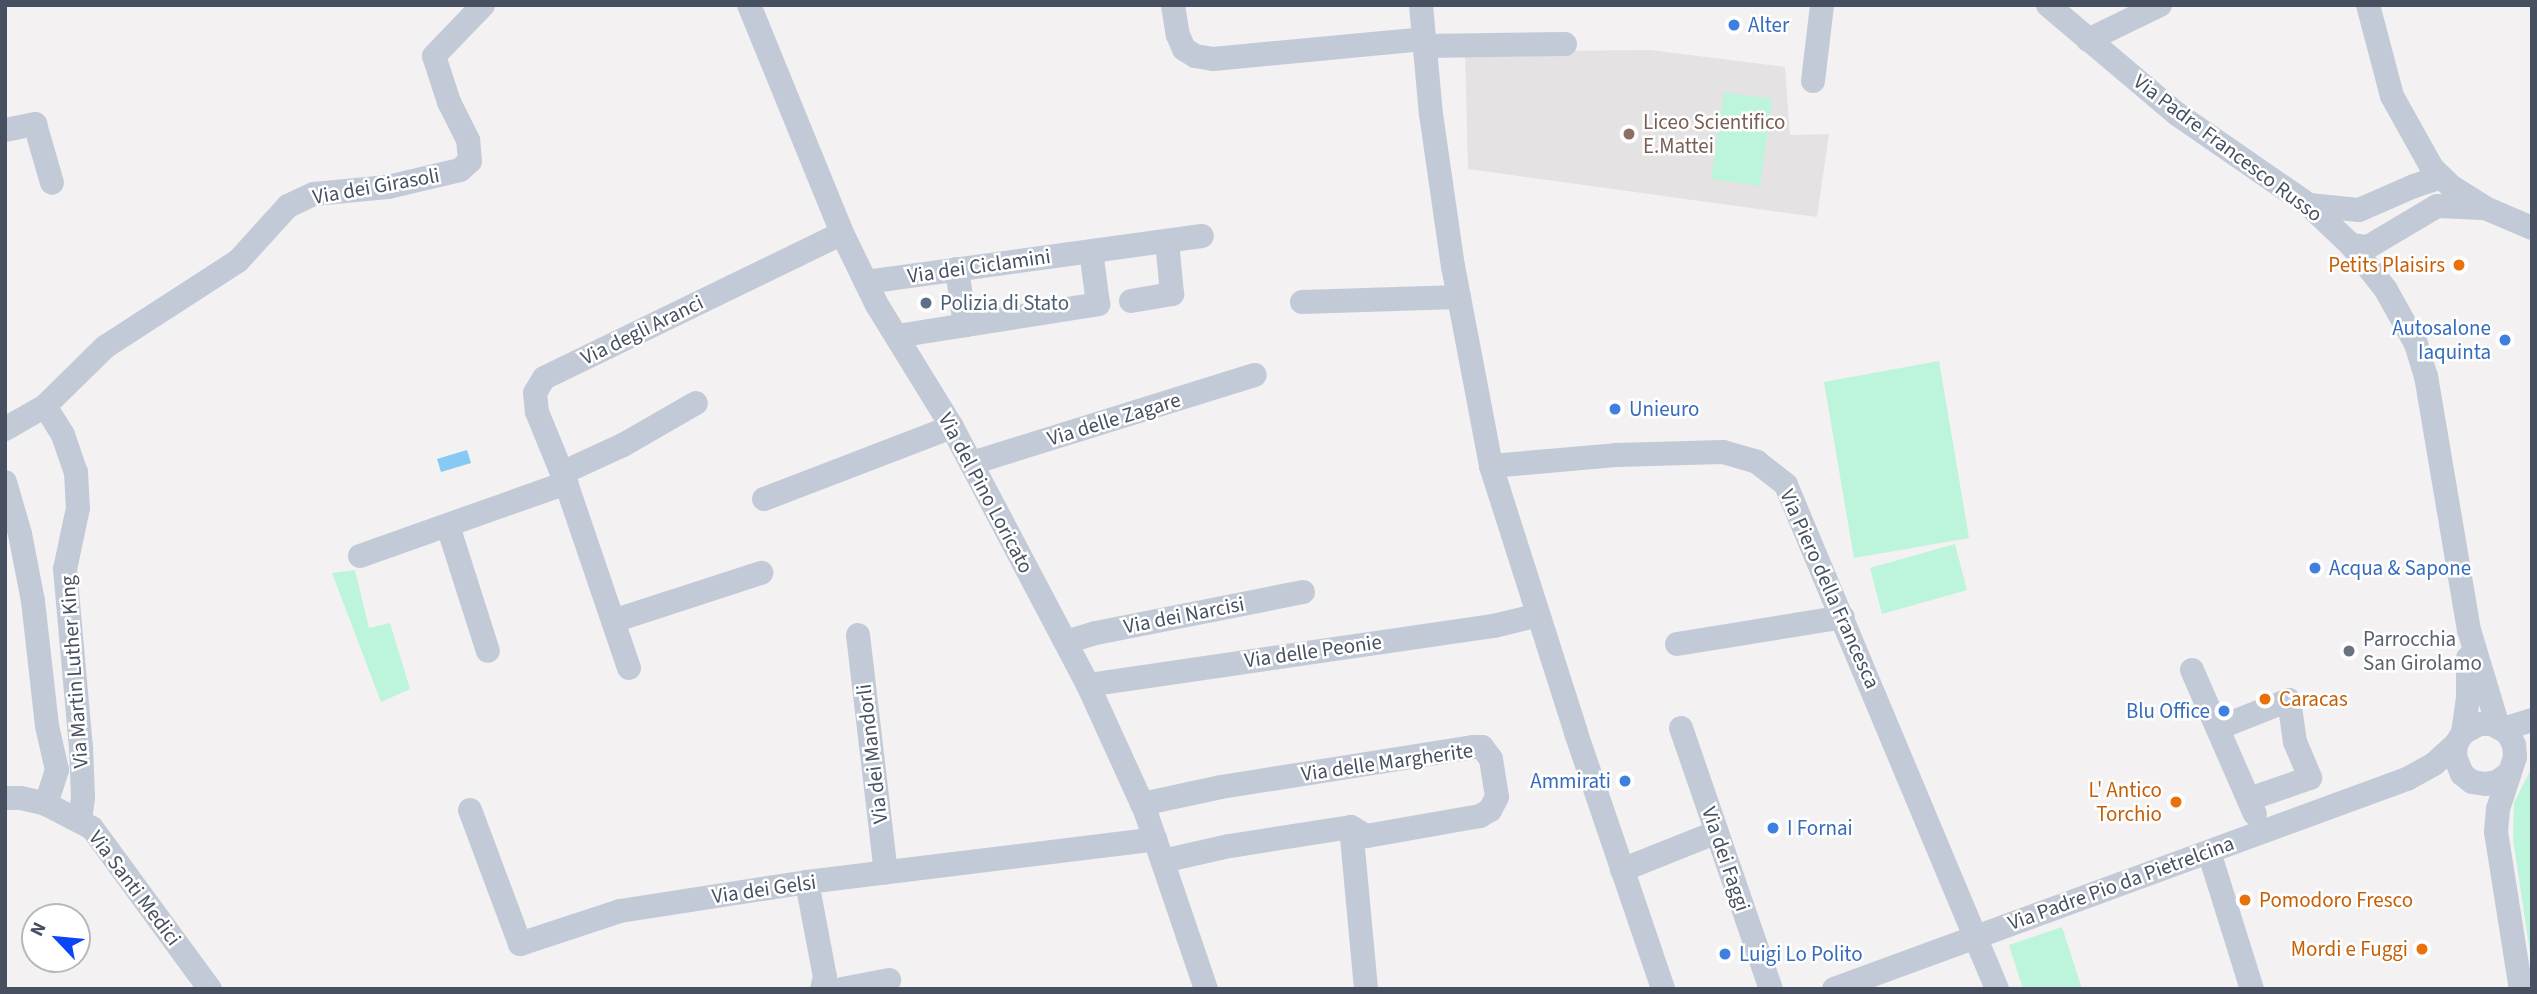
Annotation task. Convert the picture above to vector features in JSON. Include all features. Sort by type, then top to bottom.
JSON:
[{"type":"street","name":"Via dei Girasoli","points":[[45,406],[104,347],[237,261],[288,206],[314,194],[388,187],[460,170],[470,161],[468,140],[449,102],[434,56],[483,5]]},
{"type":"street","name":"Via del Pino Loricato","points":[[749,5],[842,233],[866,282],[952,426],[1088,685],[1142,804],[1206,989]]},
{"type":"street","points":[[1173,5],[1178,35],[1184,49],[1195,56],[1213,59],[1423,42],[1565,44]]},
{"type":"street","points":[[1421,5],[1423,42],[1459,297],[1491,466],[1663,989]]},
{"type":"street","points":[[1813,81],[1822,5]]},
{"type":"street","name":"Via Padre Francesco Russo","points":[[2048,5],[2178,114],[2309,205],[2346,241],[2386,290],[2416,344],[2426,376],[2469,630],[2501,727]]},
{"type":"street","points":[[2088,40],[2160,5]]},
{"type":"street","points":[[2368,5],[2392,96],[2443,190]]},
{"type":"street","points":[[5,131],[36,124],[52,183]]},
{"type":"street","points":[[2414,186],[2418,172],[2415,141]]},
{"type":"street","points":[[2309,205],[2359,210],[2414,186],[2443,190],[2484,208],[2527,219]]},
{"type":"street","points":[[2359,210],[2346,241],[2368,247],[2395,233],[2422,213],[2443,190]]},
{"type":"street","name":"Via degli Aranci","points":[[629,668],[564,478],[537,412],[535,393],[544,378],[842,233]]},
{"type":"street","points":[[2386,290],[2385,257],[2395,233]]},
{"type":"street","name":"Via dei Ciclamini","points":[[866,282],[1202,236]]},
{"type":"street","points":[[1131,301],[1172,294],[1167,242]]},
{"type":"street","points":[[897,336],[1098,304],[1091,251]]},
{"type":"street","points":[[957,269],[965,325]]},
{"type":"street","points":[[1302,302],[1459,297]]},
{"type":"street","name":"Via delle Zagare","points":[[972,463],[1255,375]]},
{"type":"street","points":[[360,556],[448,526],[564,478],[696,403]]},
{"type":"street","points":[[5,429],[45,406]]},
{"type":"street","name":"Via Martin Luther King","points":[[45,406],[63,435],[76,472],[78,508],[65,569],[81,808]]},
{"type":"street","points":[[764,499],[952,426]]},
{"type":"street","name":"Via Piero della Francesca","points":[[1491,466],[1616,455],[1723,452],[1757,462],[1786,485],[1977,935],[1997,989]]},
{"type":"street","name":"Via Martin Luther King","points":[[5,482],[20,534],[33,601],[47,726],[57,770],[46,804]]},
{"type":"street","points":[[448,526],[488,651]]},
{"type":"street","points":[[612,621],[761,573]]},
{"type":"street","name":"Via dei Narcisi","points":[[1066,642],[1096,633],[1303,592]]},
{"type":"street","name":"Via delle Peonie","points":[[1088,685],[1494,626],[1538,615]]},
{"type":"street","points":[[1677,644],[1843,617]]},
{"type":"street","name":"Via Padre Francesco Russo","points":[[2459,738],[2468,698],[2469,630]]},
{"type":"street","name":"Via dei Mandorli","points":[[858,635],[886,872]]},
{"type":"street","points":[[2192,670],[2263,832]]},
{"type":"street","points":[[2218,728],[2289,700],[2295,742],[2310,778],[2249,799]]},
{"type":"street","points":[[2496,832],[2470,780],[2456,763],[2459,738],[2479,723],[2501,727],[2532,720]]},
{"type":"street","points":[[2501,727],[2514,745],[2518,758],[2498,809],[2496,832],[2521,989]]},
{"type":"street","name":"Via dei Faggi","points":[[1681,728],[1770,989]]},
{"type":"street","name":"Via Padre Pio da Pietrelcina","points":[[1834,989],[2407,779],[2434,764],[2459,738]]},
{"type":"street","name":"Via delle Margherite","points":[[1142,804],[1221,787],[1473,747],[1482,747],[1488,752],[1497,797],[1490,810],[1480,816],[1367,836],[1351,827],[1230,846],[1159,850]]},
{"type":"street","points":[[2470,780],[2491,784],[2518,758]]},
{"type":"street","points":[[57,770],[69,779],[81,808]]},
{"type":"street","name":"Via Padre Pio da Pietrelcina","points":[[2407,779],[2440,775],[2470,780]]},
{"type":"street","name":"Via Santi Medici","points":[[5,798],[81,808],[211,989]]},
{"type":"street","name":"Via dei Gelsi","points":[[470,810],[520,944],[620,911],[807,882],[886,872],[1159,850]]},
{"type":"street","points":[[1351,827],[1366,989]]},
{"type":"street","points":[[1622,870],[1717,832]]},
{"type":"street","points":[[2208,852],[2252,989]]},
{"type":"street","points":[[807,882],[825,977],[822,989]]},
{"type":"street","points":[[842,989],[890,980]]},
{"type":"shaded area","name":"Liceo Scientifico E.Mattei","points":[[1650,50],[1785,67],[1790,135],[1829,134],[1817,217],[1468,169],[1465,52]]},
{"type":"green space","points":[[1724,92],[1772,99],[1760,186],[1711,179]]},
{"type":"green space","points":[[1939,361],[1969,538],[1854,558],[1824,382]]},
{"type":"green space","points":[[1955,544],[1967,590],[1882,614],[1870,568]]},
{"type":"green space","points":[[355,570],[369,628],[390,623],[410,689],[381,702],[332,573]]},
{"type":"green space","points":[[2532,767],[2532,965],[2513,839],[2514,803]]},
{"type":"green space","points":[[2062,927],[2082,989],[2023,989],[2009,945]]},
{"type":"water","points":[[467,450],[471,463],[441,472],[437,459]]},
{"type":"place","name":"Alter","points":[[1734,25]]},
{"type":"place","name":"Liceo Scientifico E.Mattei","points":[[1629,134]]},
{"type":"place","name":"Petits Plaisirs","points":[[2459,265]]},
{"type":"place","name":"Polizia di Stato","points":[[926,303]]},
{"type":"place","name":"Autosalone Iaquinta","points":[[2505,340]]},
{"type":"place","name":"Unieuro","points":[[1615,409]]},
{"type":"place","name":"Acqua & Sapone","points":[[2315,568]]},
{"type":"place","name":"Parrocchia San Girolamo","points":[[2349,651]]},
{"type":"place","name":"Caracas","points":[[2265,699]]},
{"type":"place","name":"Blu Office","points":[[2224,711]]},
{"type":"place","name":"Ammirati","points":[[1625,781]]},
{"type":"place","name":"L' Antico Torchio","points":[[2176,802]]},
{"type":"place","name":"I Fornai","points":[[1773,828]]},
{"type":"place","name":"Pomodoro Fresco","points":[[2245,900]]},
{"type":"place","name":"Mordi e Fuggi","points":[[2422,949]]},
{"type":"place","name":"Luigi Lo Polito","points":[[1725,954]]}]
